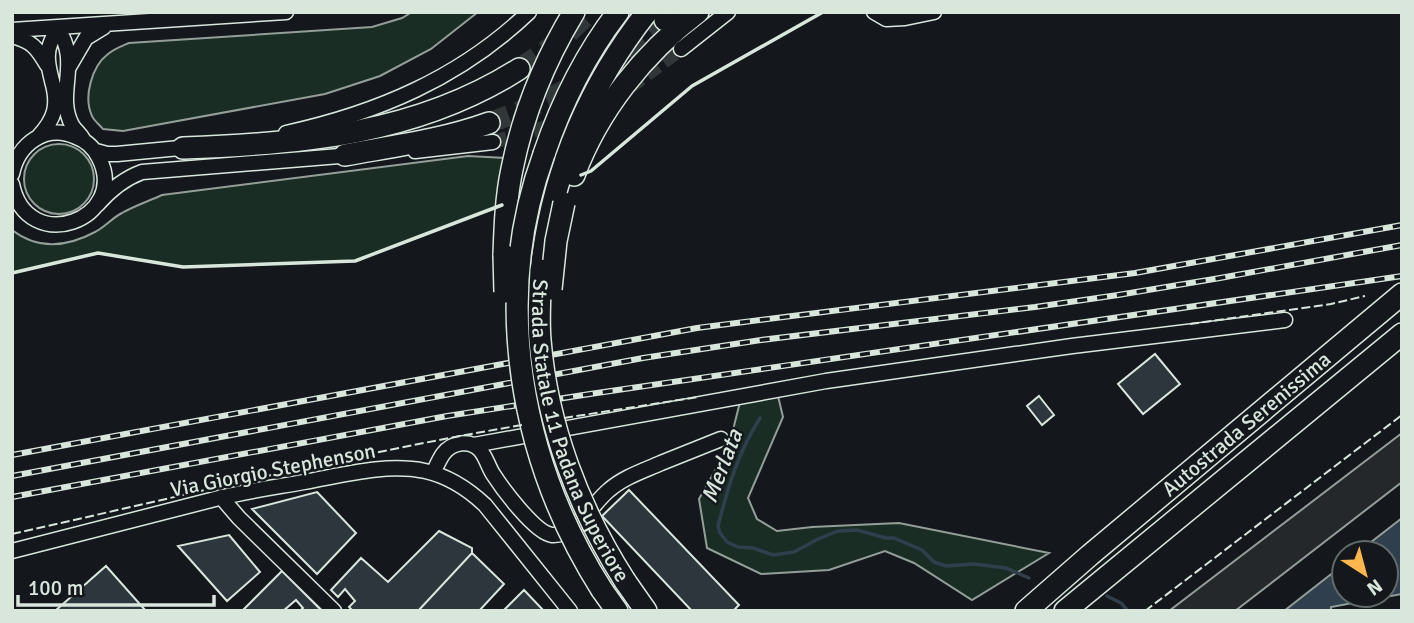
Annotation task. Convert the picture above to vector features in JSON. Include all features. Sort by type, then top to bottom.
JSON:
[{"type":"highway","points":[[536,440],[516,396],[507,344],[504,255],[506,212],[512,168],[525,122],[540,79],[574,12]]},
{"type":"highway","name":"Strada Statale 11 Padana Superiore","points":[[617,611],[592,574],[567,527],[543,467],[529,416],[517,344],[517,293],[525,215],[544,154],[573,85],[597,42],[618,12]]},
{"type":"highway","points":[[558,434],[559,393],[550,310],[554,252],[564,203],[584,152],[603,116],[643,63],[698,12]]},
{"type":"highway","name":"Strada Statale 11 Padana Superiore","points":[[646,611],[611,559],[588,517],[570,473],[551,406],[540,340],[540,297],[544,249],[552,204],[583,116],[625,43],[662,15]]},
{"type":"highway","points":[[183,148],[242,145],[370,130],[448,106],[503,80],[519,69]]},
{"type":"highway","points":[[345,155],[438,138],[491,133]]},
{"type":"highway","name":"Autostrada Serenissima","points":[[1090,555],[1402,294]]},
{"type":"highway","points":[[1065,611],[1402,334]]},
{"type":"highway","points":[[1012,611],[1090,555]]},
{"type":"highway","points":[[1026,611],[1090,555]]},
{"type":"street","points":[[12,30],[286,12]]},
{"type":"street","points":[[96,151],[117,154],[183,148],[285,133],[372,110],[456,68],[504,34],[529,12]]},
{"type":"street","points":[[681,49],[728,12]]},
{"type":"street","points":[[874,12],[886,19],[934,12]]},
{"type":"street","points":[[69,68],[86,38],[106,25]]},
{"type":"street","points":[[57,27],[68,49],[66,92],[72,125],[96,151],[103,166],[105,182],[97,205]]},
{"type":"street","points":[[13,165],[24,147],[47,127],[54,114],[56,99],[47,52],[57,27]]},
{"type":"street","points":[[12,36],[25,39],[34,46],[48,68]]},
{"type":"street","points":[[37,137],[52,132],[69,133],[84,140]]},
{"type":"street","points":[[13,192],[23,210],[35,220],[50,225],[65,225],[80,220],[126,179],[142,173],[345,155]]},
{"type":"street","points":[[433,473],[447,450],[461,443],[474,445],[827,381],[1072,346],[1285,320]]},
{"type":"street","points":[[474,445],[485,458],[492,474],[524,515],[547,534],[554,535],[577,524],[602,496],[621,480],[721,439]]},
{"type":"street","name":"Via Giorgio Stephenson","points":[[12,551],[221,497],[363,471],[400,469],[433,473],[474,495],[570,611]]},
{"type":"street","points":[[221,497],[334,611]]},
{"type":"green space","points":[[412,12],[478,12],[431,49],[380,76],[325,94],[123,131],[103,129],[93,118],[89,108],[89,91],[97,66],[110,52],[129,43],[372,27],[402,18]]},
{"type":"green space","points":[[66,144],[79,150],[88,159],[92,165],[92,193],[84,204],[73,212],[52,214],[34,204],[26,193],[24,172],[34,154],[45,146]]},
{"type":"green space","points":[[468,156],[505,158],[497,207],[355,261],[183,267],[98,253],[12,273],[12,230],[32,241],[63,243],[95,232],[122,213],[162,195]]},
{"type":"green space","points":[[778,396],[783,417],[748,498],[757,519],[777,531],[899,523],[1049,553],[972,600],[914,563],[885,551],[829,570],[761,574],[707,548],[699,499],[729,446],[740,402]]},
{"type":"shaded area","points":[[1402,433],[1402,482],[1235,611],[1169,611]]},
{"type":"water","points":[[1402,518],[1402,594],[1400,539],[1375,539]]},
{"type":"water","points":[[1330,575],[1331,611],[1284,611]]},
{"type":"building","points":[[1155,354],[1180,384],[1143,414],[1118,384]]},
{"type":"building","points":[[1039,396],[1054,415],[1042,425],[1027,406]]},
{"type":"building","points":[[629,490],[739,605],[733,611],[692,611],[602,516]]},
{"type":"building","points":[[317,492],[356,533],[317,574],[252,509]]},
{"type":"building","points":[[439,531],[472,548],[472,553],[418,611],[353,611],[349,607],[355,601],[345,589],[338,597],[331,590],[361,558],[388,582]]},
{"type":"building","points":[[229,535],[260,572],[227,601],[178,546]]},
{"type":"building","points":[[472,553],[504,584],[479,611],[418,611]]},
{"type":"building","points":[[106,566],[146,611],[55,611]]},
{"type":"building","points":[[282,571],[322,611],[300,611],[303,608],[296,600],[283,611],[242,611]]},
{"type":"building","points":[[524,590],[544,611],[503,611]]},
{"type":"waterway","name":"Merlata","points":[[760,418],[740,457],[718,526],[727,542],[773,555],[794,552],[838,531],[857,530],[894,538],[922,550],[934,562],[946,566],[974,564],[1006,568],[1029,578]]},
{"type":"waterway","name":"Merlata","points":[[1107,596],[1121,603],[1128,611]]},
{"type":"tunnel","points":[[519,69],[560,41],[590,12]]},
{"type":"tunnel","points":[[489,123],[560,93],[601,68],[665,20]]},
{"type":"tunnel","points":[[630,87],[681,49]]},
{"type":"tunnel","points":[[493,142],[547,127],[588,111]]},
{"type":"railway","points":[[12,455],[697,328],[1135,273],[1402,225]]},
{"type":"railway","points":[[12,476],[643,358],[761,340],[1118,295],[1402,245]]},
{"type":"railway","points":[[12,497],[447,416],[1402,276]]},
{"type":"fence","points":[[1190,324],[1331,304],[1365,296]]},
{"type":"fence","points":[[564,418],[698,397]]},
{"type":"fence","points":[[1145,611],[1402,415]]},
{"type":"fence","points":[[12,534],[330,462],[522,425]]},
{"type":"wall","points":[[581,175],[591,171],[692,86],[823,12]]},
{"type":"wall","points":[[12,273],[98,253],[183,267],[355,261],[502,205]]}]
